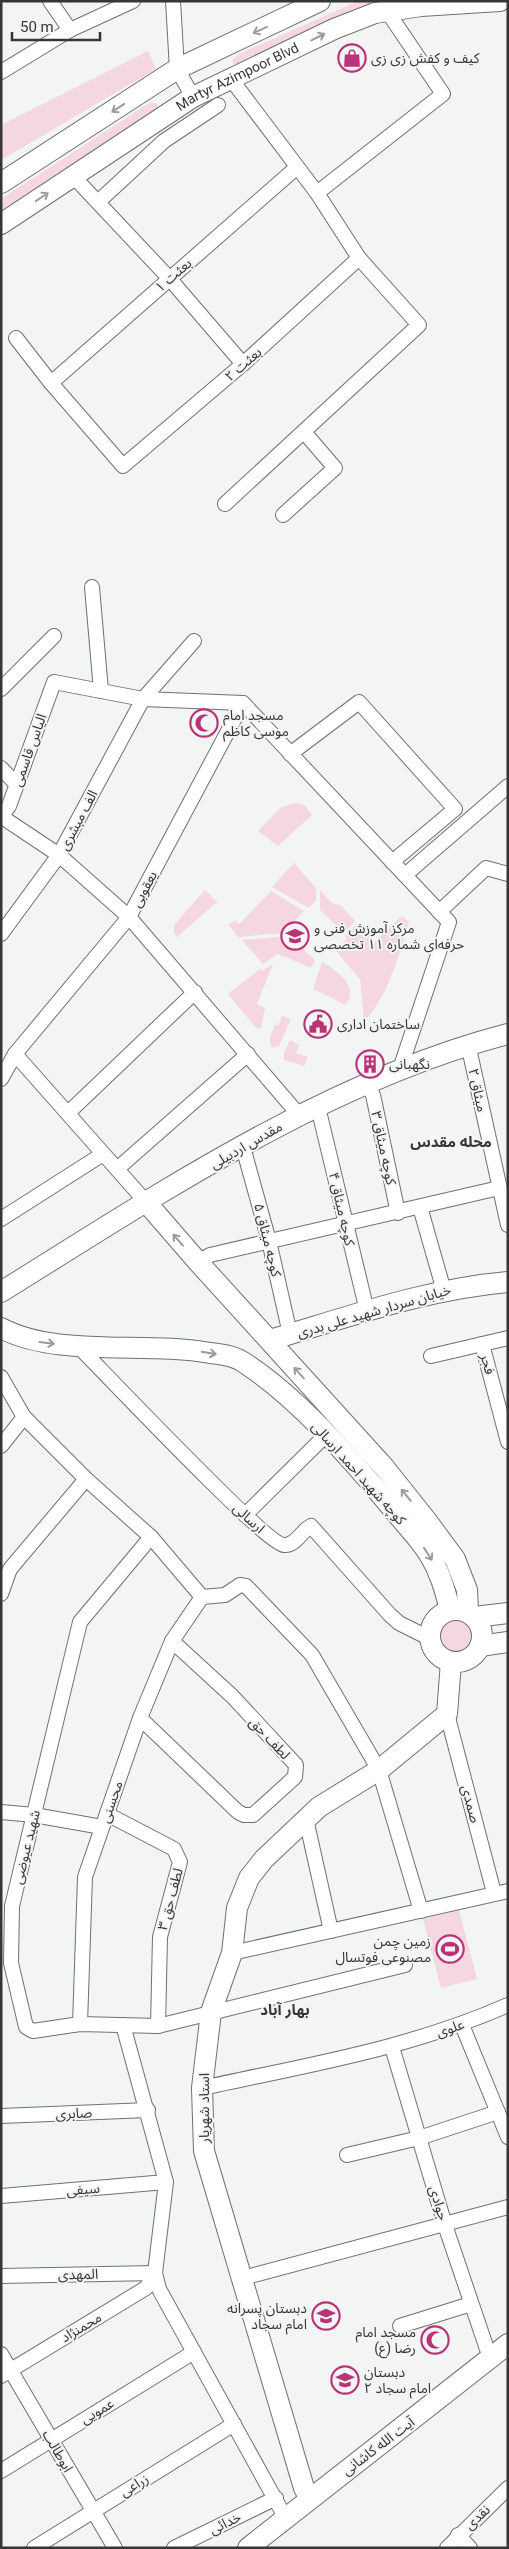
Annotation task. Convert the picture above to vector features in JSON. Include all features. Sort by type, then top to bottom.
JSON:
[{"type":"street","points":[[50,1],[70,30]]},
{"type":"street","points":[[1,72],[70,30],[133,1]]},
{"type":"street","points":[[173,1],[177,69],[194,97]]},
{"type":"street","points":[[1,183],[177,69],[320,1]]},
{"type":"street","name":"Martyr Azimpoor Blvd","points":[[1,224],[194,97],[334,28],[387,11],[420,6],[500,1]]},
{"type":"street","points":[[317,193],[443,94],[387,11]]},
{"type":"street","points":[[214,51],[231,79],[296,168],[317,193],[359,258],[420,325],[225,504]]},
{"type":"street","points":[[98,202],[164,141],[218,105]]},
{"type":"street","name":"بعثت ۱","points":[[51,383],[296,168]]},
{"type":"street","points":[[73,176],[169,278],[243,364]]},
{"type":"street","name":"بعثت ۲","points":[[51,383],[123,466],[243,364],[359,258]]},
{"type":"street","points":[[16,338],[51,383]]},
{"type":"street","points":[[283,515],[335,468],[304,432]]},
{"type":"street","points":[[92,587],[100,690],[143,699],[243,703],[449,922],[400,1069]]},
{"type":"street","points":[[1,689],[54,636]]},
{"type":"street","name":"الف مبشری","points":[[1,934],[59,855],[143,699],[194,641]]},
{"type":"street","name":"الیاس قاسمی","points":[[1,817],[9,806],[54,682],[100,690]]},
{"type":"street","points":[[290,754],[359,702],[455,808],[392,862]]},
{"type":"street","name":"یعقوبی","points":[[1,1079],[15,1054],[129,917],[243,703]]},
{"type":"street","points":[[1,768],[17,785]]},
{"type":"street","points":[[405,875],[508,786]]},
{"type":"street","points":[[1,817],[59,855],[129,917],[196,992],[299,1116]]},
{"type":"street","points":[[439,912],[486,868],[508,874]]},
{"type":"street","points":[[68,1113],[196,992]]},
{"type":"street","name":"مقدس اردبیلی","points":[[1,1292],[146,1202],[299,1116],[400,1069],[468,1044],[508,1034]]},
{"type":"street","name":"میثاق ۲","points":[[468,1044],[508,1225]]},
{"type":"street","points":[[15,1054],[146,1202]]},
{"type":"street","points":[[117,1169],[248,1054]]},
{"type":"street","name":"کوچه میثاق ۳","points":[[367,1084],[372,1095],[398,1213]]},
{"type":"street","name":"کوچه میثاق ۴","points":[[318,1107],[367,1311]]},
{"type":"street","name":"کوچه میثاق ۵","points":[[244,1147],[269,1241],[290,1334]]},
{"type":"street","points":[[1,1218],[103,1154]]},
{"type":"street","points":[[198,1262],[210,1255],[398,1213],[499,1188]]},
{"type":"street","name":"کوچه شهید احمد ارسالی","points":[[146,1202],[384,1467],[415,1521]]},
{"type":"street","points":[[420,1207],[444,1291]]},
{"type":"street","name":"خیابان سردار شهید علی بدری","points":[[270,1340],[367,1311],[444,1291],[469,1285],[508,1282]]},
{"type":"street","name":"کوچه شهید احمد ارسالی","points":[[1,1328],[15,1336],[45,1343],[209,1352],[241,1360],[277,1388],[327,1434],[370,1481],[455,1560],[467,1590],[464,1613]]},
{"type":"street","points":[[431,1356],[508,1338]]},
{"type":"street","name":"فجر","points":[[482,1344],[508,1442]]},
{"type":"street","name":"ارسالی","points":[[77,1345],[244,1515],[278,1543],[286,1546],[311,1526],[390,1615],[429,1638]]},
{"type":"street","points":[[1,1377],[24,1417],[86,1479],[151,1537],[202,1597],[225,1596],[240,1585],[246,1586],[312,1655],[379,1770],[421,1911]]},
{"type":"street","points":[[1,1446],[24,1417]]},
{"type":"street","points":[[244,1515],[327,1434]]},
{"type":"street","points":[[1,1594],[10,1569],[86,1479]]},
{"type":"street","name":"شهید عیوضی","points":[[151,1537],[80,1622],[12,1906],[11,1963],[26,2028],[34,2031],[80,2024],[158,2026],[405,1964]]},
{"type":"street","name":"محسنی","points":[[80,2024],[85,1877],[140,1718],[172,1641],[202,1597]]},
{"type":"street","points":[[464,1613],[482,1631],[480,1646],[468,1660],[451,1662],[436,1654],[429,1638],[432,1624],[443,1613],[464,1613],[508,1613]]},
{"type":"street","name":"لطف حق","points":[[140,1718],[238,1812],[244,1815],[253,1815],[295,1777],[296,1765],[233,1697],[172,1641]]},
{"type":"street","points":[[480,1646],[508,1642]]},
{"type":"street","points":[[447,1714],[451,1662]]},
{"type":"street","name":"استاد شهریار","points":[[310,2498],[304,2488],[204,2151],[202,2088],[212,2012],[232,1953],[237,1908],[249,1878],[264,1859],[319,1807],[379,1770],[447,1714]]},
{"type":"street","name":"صمدی","points":[[447,1714],[501,1892]]},
{"type":"street","name":"لطف حق ۳","points":[[1,1812],[104,1820],[174,1850],[180,1862],[160,1937],[158,2026]]},
{"type":"street","points":[[306,1819],[331,1931]]},
{"type":"street","points":[[232,1953],[501,1892]]},
{"type":"street","name":"علوی","points":[[202,2088],[392,2047],[462,2025],[508,2005]]},
{"type":"street","points":[[123,2025],[148,2110],[166,2182],[155,2273],[159,2289],[285,2517]]},
{"type":"street","points":[[462,2025],[508,2137]]},
{"type":"street","name":"جوادی","points":[[392,2047],[445,2225],[490,2358]]},
{"type":"street","name":"صابری","points":[[1,2116],[148,2110]]},
{"type":"street","points":[[348,2154],[419,2138],[498,2112]]},
{"type":"street","name":"سیفی","points":[[1,2196],[166,2182]]},
{"type":"street","points":[[243,2278],[508,2207]]},
{"type":"street","name":"المهدی","points":[[1,2276],[155,2273]]},
{"type":"street","name":"محمنژاد","points":[[6,2373],[146,2288],[155,2273]]},
{"type":"street","points":[[400,2326],[471,2304]]},
{"type":"street","name":"آیت الله کاشانی","points":[[248,2548],[285,2517],[405,2427],[508,2344]]},
{"type":"street","name":"عمویی","points":[[1,2472],[51,2439],[194,2352]]},
{"type":"street","name":"ابوطالب","points":[[1,2354],[6,2373],[51,2439],[115,2548]]},
{"type":"street","name":"زراعی","points":[[34,2548],[234,2424]]},
{"type":"street","name":"نقدی","points":[[447,2548],[458,2534],[508,2488]]},
{"type":"street","name":"خدائی","points":[[174,2548],[276,2498]]},
{"type":"street","points":[[458,2534],[470,2548]]},
{"type":"shaded area","points":[[358,1],[397,1],[245,67],[235,66],[232,60],[239,54]]},
{"type":"shaded area","points":[[148,51],[156,69],[1,160],[1,125]]},
{"type":"shaded area","points":[[149,103],[156,103],[160,110],[1,215],[1,199]]},
{"type":"shaded area","points":[[296,803],[304,805],[312,815],[278,846],[258,831],[281,807]]},
{"type":"shaded area","points":[[294,863],[316,888],[316,901],[309,908],[272,887]]},
{"type":"shaded area","points":[[205,890],[217,902],[177,937],[174,933],[174,925]]},
{"type":"shaded area","points":[[320,890],[332,903],[342,906],[355,921],[344,933],[320,910]]},
{"type":"shaded area","points":[[271,891],[304,911],[284,933],[238,937],[229,925],[235,920],[239,924]]},
{"type":"shaded area","points":[[402,916],[409,922],[392,975],[379,1001],[364,1021],[360,979],[335,950],[347,939],[345,936],[354,926],[359,926],[374,942]]},
{"type":"shaded area","points":[[288,936],[315,960],[311,968],[278,954],[263,964],[242,940]]},
{"type":"shaded area","points":[[322,962],[340,974],[348,985],[350,991],[346,1005],[313,989]]},
{"type":"shaded area","points":[[273,964],[257,1004],[265,1008],[261,1028],[256,1028],[228,994],[260,969],[262,971]]},
{"type":"shaded area","points":[[282,1016],[291,1019],[279,1046],[272,1048],[269,1040],[275,1024],[278,1026]]},
{"type":"shaded area","points":[[290,1040],[299,1045],[296,1053],[308,1057],[304,1066],[284,1060],[284,1053]]},
{"type":"shaded area","points":[[455,1619],[462,1620],[468,1624],[472,1630],[472,1644],[468,1650],[462,1654],[455,1655],[448,1654],[442,1650],[438,1644],[437,1637],[438,1630],[442,1624],[448,1620]]},
{"type":"shaded area","name":"زمین چمن مصنوعی فوتسال","points":[[459,1910],[477,1979],[441,1988],[423,1919]]},
{"type":"place","name":"کیف و کفش زی زی","points":[[352,58]]},
{"type":"place","name":"مسجد امام موسی کاظم","points":[[204,723]]},
{"type":"place","name":"مرکز آموزش فنی و حرفه‌ای شماره ۱۱ تخصصی","points":[[295,936]]},
{"type":"place","name":"ساختمان اداری","points":[[318,1024]]},
{"type":"place","name":"نگهبانی","points":[[370,1064]]},
{"type":"place","name":"زمین چمن مصنوعی فوتسال","points":[[450,1949]]},
{"type":"place","name":"دبستان پسرانه امام سجاد","points":[[326,2316]]},
{"type":"place","name":"مسجد امام رضا (ع)","points":[[435,2340]]},
{"type":"place","name":"دبستان امام سجاد ۲","points":[[345,2380]]},
{"type":"district","name":"محله مقدس","points":[[451,1142]]},
{"type":"district","name":"بهار آباد","points":[[285,2010]]}]
